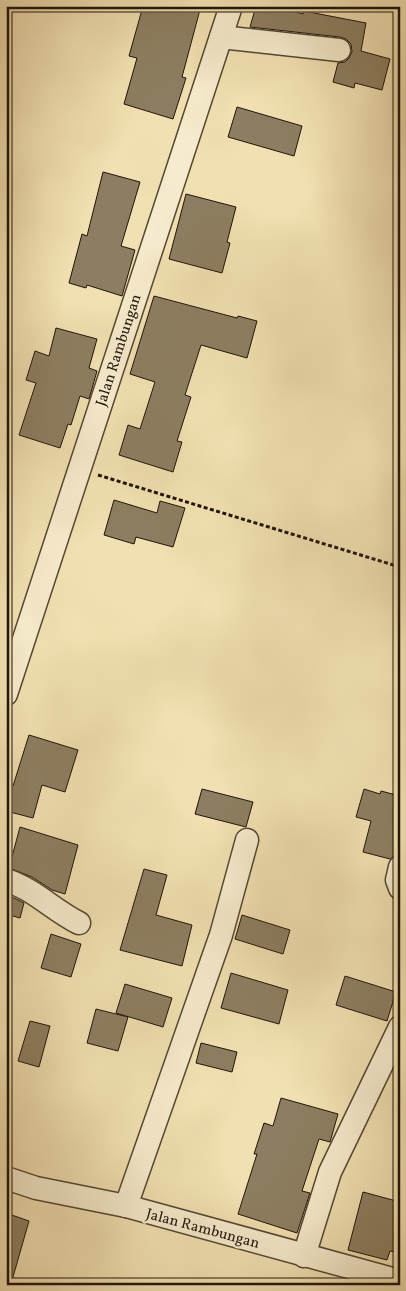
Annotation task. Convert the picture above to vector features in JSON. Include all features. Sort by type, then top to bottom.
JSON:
[{"type":"street","name":"Jalan Rambungan","points":[[6,694],[78,469],[222,37],[230,6]]},
{"type":"street","points":[[222,37],[338,50]]},
{"type":"street","points":[[126,1206],[221,935],[247,840]]},
{"type":"street","points":[[400,867],[397,880],[400,888]]},
{"type":"street","points":[[6,880],[28,888],[50,906],[80,923]]},
{"type":"street","points":[[304,1256],[330,1172],[400,1027]]},
{"type":"street","name":"Jalan Rambungan","points":[[6,1178],[36,1188],[126,1206],[400,1281]]},
{"type":"path","points":[[78,469],[400,567]]},
{"type":"building","points":[[143,6],[201,6],[182,77],[186,78],[173,119],[124,104],[137,58],[129,56]]},
{"type":"building","points":[[256,6],[276,6],[303,14],[304,11],[366,23],[361,51],[390,59],[382,90],[355,83],[354,88],[333,82],[338,63],[345,62],[352,52],[351,44],[346,39],[250,27]]},
{"type":"building","points":[[237,107],[302,126],[294,156],[228,137]]},
{"type":"building","points":[[103,172],[140,182],[121,246],[135,250],[122,296],[87,285],[86,288],[69,283],[82,234],[87,236]]},
{"type":"building","points":[[186,194],[236,207],[227,242],[230,243],[222,273],[169,259]]},
{"type":"building","points":[[154,296],[237,318],[238,316],[257,321],[247,358],[201,345],[185,395],[191,397],[177,441],[182,442],[173,472],[119,455],[128,425],[140,429],[155,382],[130,374]]},
{"type":"building","points":[[56,328],[97,339],[89,368],[97,371],[89,399],[80,396],[71,425],[68,424],[60,448],[19,435],[36,383],[26,380],[35,351],[49,356]]},
{"type":"building","points":[[114,500],[157,513],[160,501],[185,508],[173,547],[136,537],[134,544],[104,535]]},
{"type":"building","points":[[29,735],[78,750],[65,792],[42,785],[33,818],[6,811],[6,784],[13,786]]},
{"type":"building","points":[[202,789],[253,802],[246,827],[195,814]]},
{"type":"building","points":[[364,789],[380,794],[381,791],[400,796],[400,854],[390,859],[363,852],[371,821],[356,817]]},
{"type":"building","points":[[20,827],[78,845],[65,894],[52,890],[32,877],[9,868]]},
{"type":"building","points":[[144,869],[167,875],[156,915],[192,925],[182,966],[120,950]]},
{"type":"building","points":[[6,894],[24,903],[20,918],[6,914]]},
{"type":"building","points":[[242,915],[290,930],[283,954],[235,939]]},
{"type":"building","points":[[51,934],[81,944],[71,977],[41,968]]},
{"type":"building","points":[[231,973],[288,990],[279,1024],[221,1008]]},
{"type":"building","points":[[345,976],[396,992],[387,1021],[336,1005]]},
{"type":"building","points":[[125,984],[172,998],[163,1027],[116,1013]]},
{"type":"building","points":[[96,1009],[128,1017],[118,1051],[87,1043]]},
{"type":"building","points":[[30,1021],[50,1026],[39,1067],[18,1061]]},
{"type":"building","points":[[201,1043],[237,1052],[232,1072],[196,1063]]},
{"type":"building","points":[[281,1098],[338,1114],[330,1142],[319,1139],[302,1191],[310,1193],[297,1233],[238,1214],[257,1154],[254,1154],[264,1123],[273,1126]]},
{"type":"building","points":[[363,1192],[400,1202],[400,1253],[390,1251],[387,1260],[348,1250]]},
{"type":"building","points":[[6,1213],[29,1221],[11,1284],[6,1283]]}]
